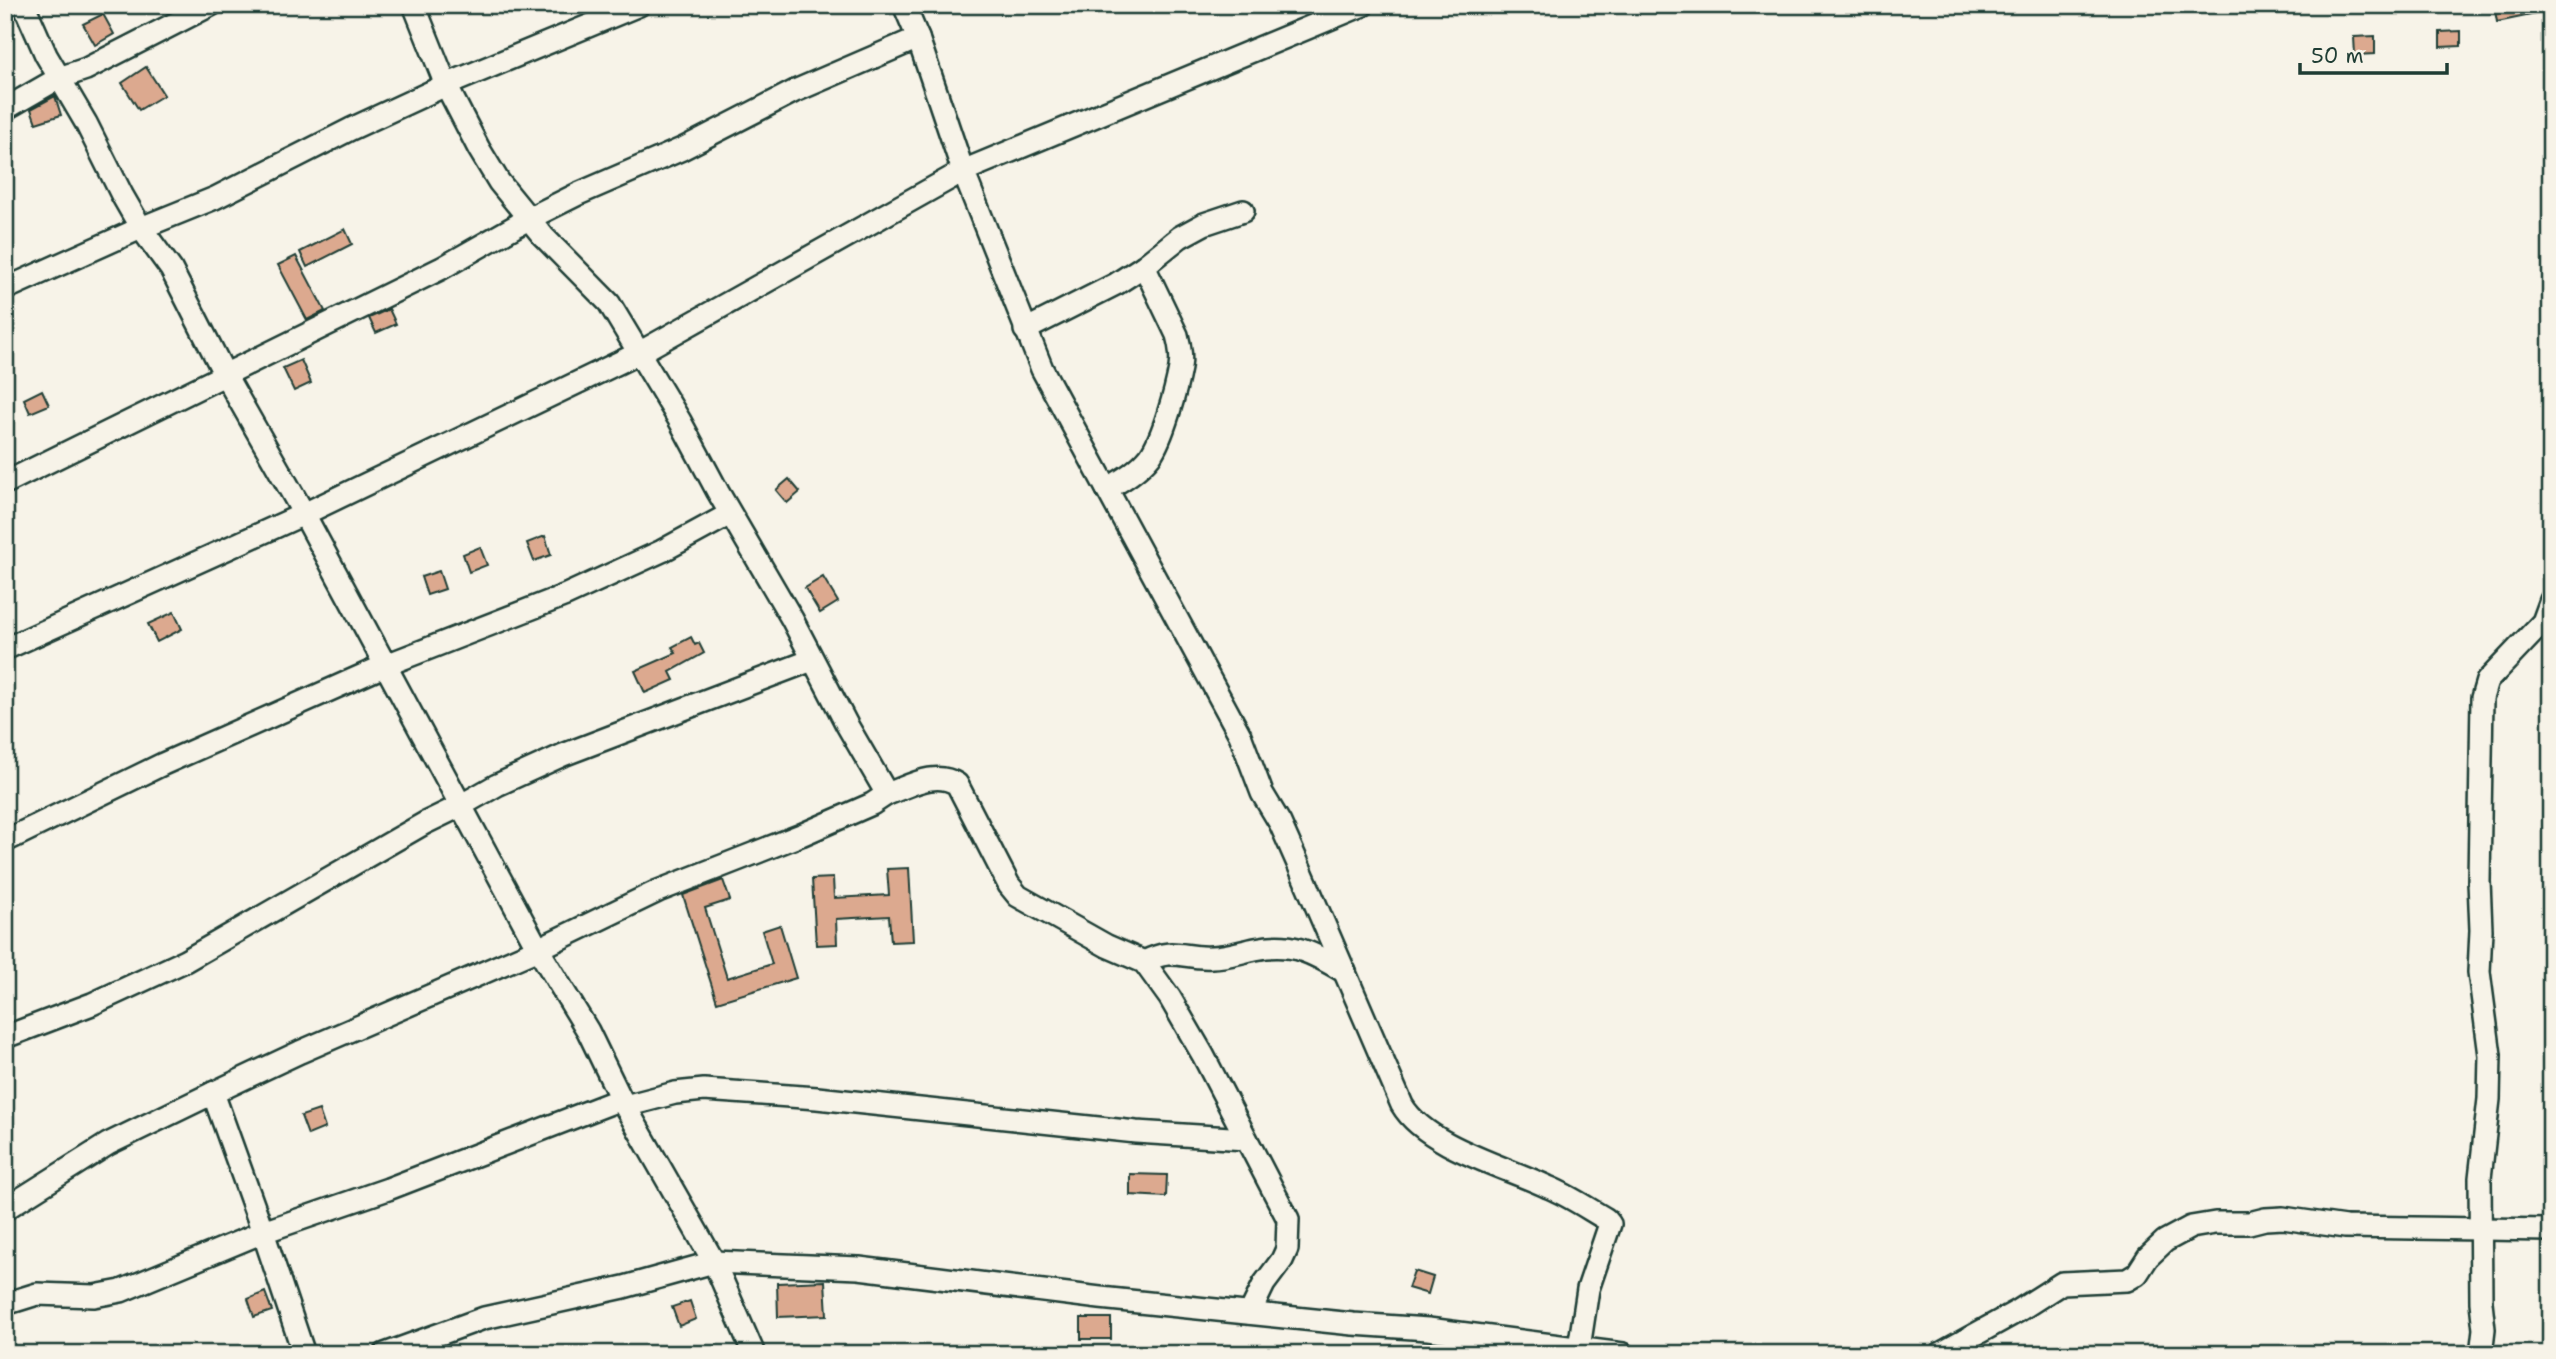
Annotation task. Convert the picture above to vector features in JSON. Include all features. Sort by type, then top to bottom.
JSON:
[{"type":"street","points":[[24,5],[59,78],[86,123],[141,228],[171,270],[224,373],[304,514],[538,949],[588,1031],[623,1102],[714,1262],[754,1354]]},
{"type":"street","points":[[5,109],[59,78],[86,69],[211,5]]},
{"type":"street","points":[[414,5],[446,85],[499,182],[570,266],[609,303],[680,421],[887,794]]},
{"type":"street","points":[[5,289],[215,198],[351,129],[446,85],[639,5]]},
{"type":"street","points":[[905,5],[963,171],[1042,369],[1240,735],[1262,793],[1280,823],[1402,1105],[1420,1127],[1446,1143],[1552,1188],[1606,1219],[1610,1224],[1588,1289],[1580,1348]]},
{"type":"street","points":[[5,649],[304,514],[639,353],[963,171],[1363,5]]},
{"type":"street","points":[[5,483],[442,268],[530,218],[682,149],[795,91],[918,38]]},
{"type":"street","points":[[1025,330],[1116,284],[1180,237],[1204,224],[1243,211]]},
{"type":"street","points":[[1107,489],[1149,457],[1155,447],[1172,400],[1180,366],[1181,348],[1178,335],[1144,266]]},
{"type":"street","points":[[5,841],[163,764],[386,665],[566,595],[662,551],[730,514]]},
{"type":"street","points":[[2481,1354],[2484,1329],[2481,1302],[2480,1178],[2489,1099],[2490,1055],[2479,972],[2482,698],[2487,681],[2543,622],[2551,600]]},
{"type":"street","points":[[5,1037],[92,1004],[185,961],[425,822],[496,785],[563,755],[812,660]]},
{"type":"street","points":[[5,1209],[108,1144],[300,1052],[538,949],[658,891],[801,835],[872,804],[887,794],[930,778],[947,777],[957,784],[1009,885],[1018,896],[1107,946],[1144,962],[1177,1009],[1284,1208],[1288,1231],[1287,1249],[1250,1313]]},
{"type":"street","points":[[1301,948],[1327,933]]},
{"type":"street","points":[[1144,962],[1168,953],[1213,957],[1262,947],[1301,948],[1345,972]]},
{"type":"street","points":[[5,1304],[37,1294],[94,1296],[121,1291],[263,1233],[623,1102],[675,1093],[704,1090],[817,1098],[1136,1132],[1246,1139]]},
{"type":"street","points":[[213,1093],[304,1354]]},
{"type":"street","points":[[1940,1354],[2062,1283],[2127,1280],[2137,1274],[2148,1257],[2165,1241],[2191,1227],[2283,1218],[2345,1227],[2551,1230]]},
{"type":"street","points":[[385,1354],[484,1318],[611,1290],[714,1262],[859,1268],[1018,1289],[1428,1329],[1623,1354]]},
{"type":"building","points":[[2494,5],[2541,5],[2541,13],[2497,22]]},
{"type":"building","points":[[103,14],[114,34],[95,45],[83,24]]},
{"type":"building","points":[[2461,31],[2461,46],[2440,47],[2440,32]]},
{"type":"building","points":[[2375,36],[2375,54],[2355,55],[2354,37]]},
{"type":"building","points":[[146,67],[164,95],[139,110],[122,83]]},
{"type":"building","points":[[55,96],[61,115],[36,123],[31,109]]},
{"type":"building","points":[[345,229],[352,244],[307,267],[300,252]]},
{"type":"building","points":[[296,256],[325,311],[307,320],[278,265]]},
{"type":"building","points":[[389,309],[396,324],[376,333],[369,318]]},
{"type":"building","points":[[301,360],[311,383],[294,391],[283,368]]},
{"type":"building","points":[[42,390],[49,405],[30,413],[24,399]]},
{"type":"building","points":[[789,479],[800,492],[787,503],[776,490]]},
{"type":"building","points":[[545,536],[551,555],[534,561],[527,543]]},
{"type":"building","points":[[480,547],[487,565],[469,572],[463,554]]},
{"type":"building","points":[[439,571],[445,589],[427,595],[421,577]]},
{"type":"building","points":[[823,577],[838,602],[820,613],[805,588]]},
{"type":"building","points":[[174,612],[182,629],[157,642],[148,624]]},
{"type":"building","points":[[691,637],[695,645],[699,643],[704,653],[670,672],[674,680],[645,693],[635,671],[676,653],[672,647]]},
{"type":"building","points":[[909,868],[913,941],[891,942],[889,916],[836,919],[837,944],[816,945],[812,879],[833,878],[834,898],[889,895],[887,869]]},
{"type":"building","points":[[723,880],[730,900],[705,908],[727,978],[772,964],[762,931],[780,925],[796,978],[717,1002],[683,895]]},
{"type":"building","points":[[319,1110],[325,1128],[308,1135],[301,1116]]},
{"type":"building","points":[[1130,1174],[1167,1175],[1166,1197],[1130,1195]]},
{"type":"building","points":[[1414,1271],[1433,1277],[1428,1294],[1408,1288]]},
{"type":"building","points":[[825,1281],[827,1315],[778,1317],[777,1283]]},
{"type":"building","points":[[265,1292],[272,1311],[254,1317],[248,1299]]},
{"type":"building","points":[[690,1301],[696,1319],[679,1326],[672,1307]]},
{"type":"building","points":[[1081,1318],[1111,1318],[1111,1339],[1081,1339]]}]
